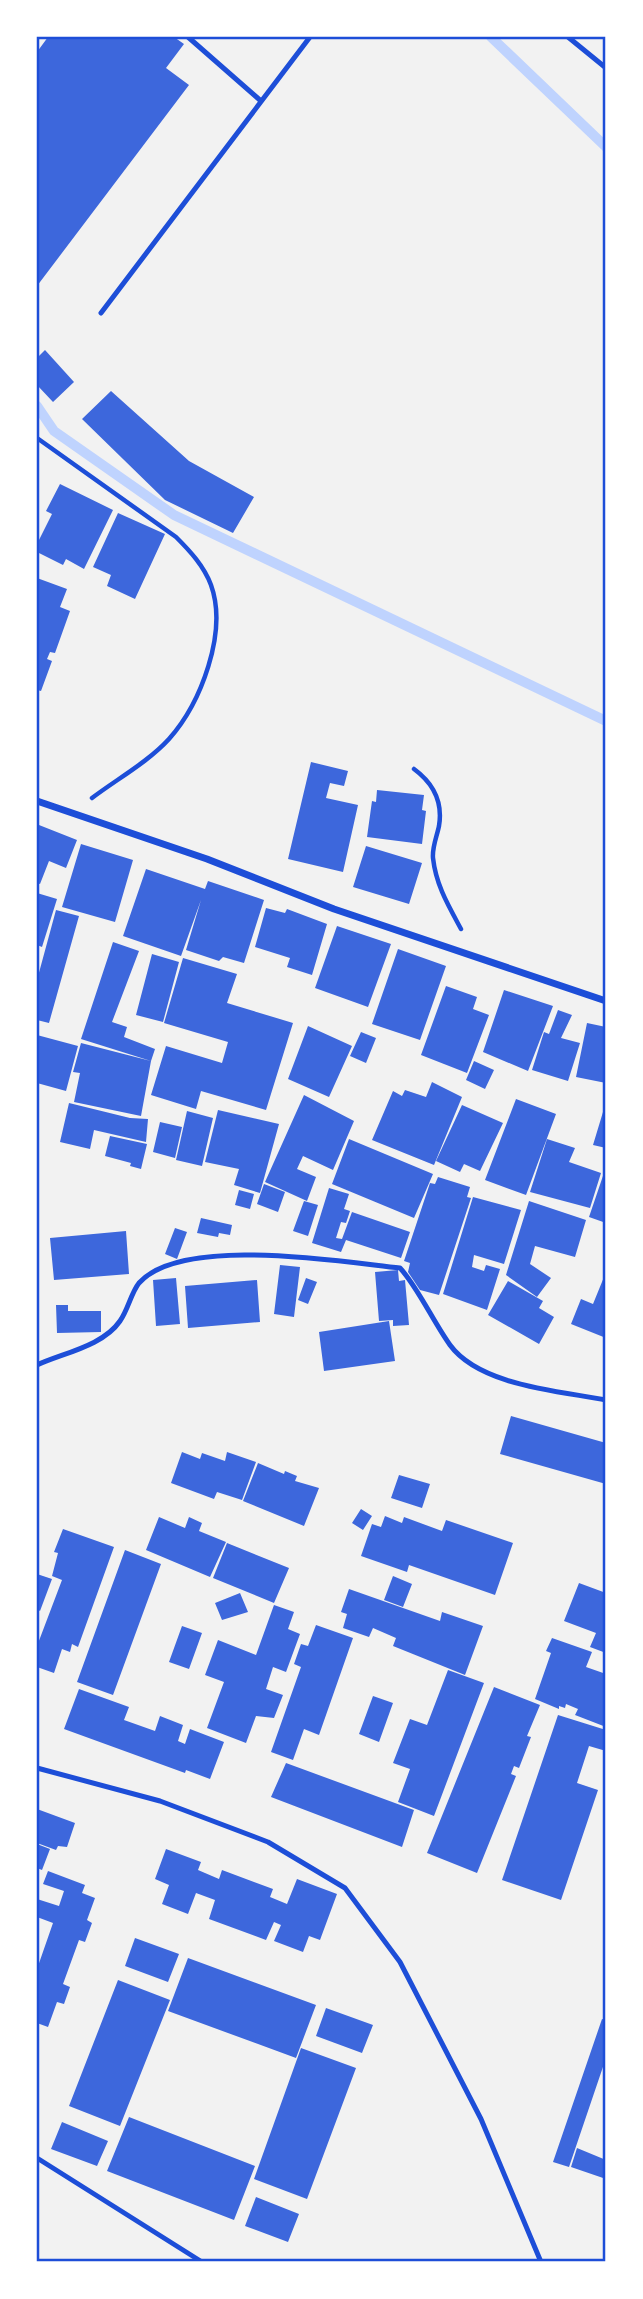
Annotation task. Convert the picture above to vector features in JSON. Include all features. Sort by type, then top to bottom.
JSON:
[{"type":"street","points":[[37,801],[606,1002]]},
{"type":"lane","points":[[188,37],[261,101]]},
{"type":"lane","points":[[101,313],[310,37]]},
{"type":"lane","points":[[568,37],[606,68]]},
{"type":"lane","points":[[37,1365],[105,1337],[120,1322],[140,1282],[163,1268],[220,1258],[292,1254],[400,1268],[453,1349],[486,1373],[509,1382],[606,1400]]},
{"type":"lane","points":[[37,1768],[160,1801],[268,1842],[345,1888],[400,1962],[481,2119],[541,2262]]},
{"type":"lane","points":[[37,2158],[106,2205],[202,2262]]},
{"type":"path","points":[[37,438],[176,537],[195,557],[211,586],[215,622],[211,660],[190,710],[168,740],[72,813]]},
{"type":"path","points":[[414,769],[426,777],[437,795],[440,823],[432,854],[438,888],[477,957]]},
{"type":"building","points":[[48,37],[174,37],[184,44],[166,68],[189,85],[37,286],[37,52]]},
{"type":"building","points":[[45,350],[74,382],[53,402],[37,385],[37,358]]},
{"type":"building","points":[[111,391],[189,461],[254,497],[233,533],[165,500],[82,419]]},
{"type":"building","points":[[60,484],[113,510],[84,569],[66,559],[63,565],[37,552],[37,544],[52,514],[46,511]]},
{"type":"building","points":[[118,513],[165,534],[135,599],[107,586],[111,575],[93,567]]},
{"type":"building","points":[[37,578],[67,589],[60,607],[70,611],[55,653],[50,652],[47,659],[52,661],[41,691],[37,690]]},
{"type":"building","points":[[311,762],[348,771],[344,786],[330,783],[326,798],[358,805],[343,872],[288,859]]},
{"type":"building","points":[[377,790],[424,795],[422,810],[426,811],[422,844],[367,837],[372,801],[376,802]]},
{"type":"building","points":[[39,825],[77,840],[66,868],[49,861],[40,884],[37,883]]},
{"type":"building","points":[[81,844],[133,860],[115,922],[62,907]]},
{"type":"building","points":[[366,846],[422,863],[409,904],[353,887]]},
{"type":"building","points":[[146,869],[205,889],[208,881],[264,900],[244,963],[223,957],[219,961],[186,950],[201,900],[181,956],[123,936]]},
{"type":"building","points":[[37,893],[57,899],[42,947],[37,945]]},
{"type":"building","points":[[266,908],[285,913],[287,909],[327,924],[312,975],[287,967],[290,958],[255,947]]},
{"type":"building","points":[[56,910],[79,916],[49,1023],[37,1020],[37,980]]},
{"type":"building","points":[[337,926],[391,944],[368,1007],[315,988]]},
{"type":"building","points":[[113,942],[139,951],[112,1022],[127,1027],[124,1037],[155,1049],[151,1061],[81,1039]]},
{"type":"building","points":[[398,949],[446,966],[420,1040],[372,1024]]},
{"type":"building","points":[[152,954],[179,962],[163,1022],[136,1015]]},
{"type":"building","points":[[183,958],[237,974],[227,1003],[293,1023],[266,1110],[201,1091],[196,1109],[151,1095],[166,1046],[222,1063],[228,1042],[164,1023]]},
{"type":"building","points":[[446,986],[477,997],[473,1009],[489,1015],[467,1073],[421,1055]]},
{"type":"building","points":[[504,990],[553,1006],[528,1071],[483,1052]]},
{"type":"building","points":[[558,1010],[572,1015],[561,1038],[580,1043],[568,1081],[532,1070],[544,1032],[549,1034]]},
{"type":"building","points":[[587,1023],[606,1027],[606,1083],[576,1077]]},
{"type":"building","points":[[308,1026],[352,1046],[329,1097],[288,1079]]},
{"type":"building","points":[[361,1032],[376,1038],[366,1063],[350,1056]]},
{"type":"building","points":[[37,1035],[78,1046],[66,1091],[37,1083]]},
{"type":"building","points":[[81,1043],[151,1061],[141,1116],[74,1102],[80,1073],[73,1072]]},
{"type":"building","points":[[474,1061],[494,1070],[485,1089],[466,1080]]},
{"type":"building","points":[[432,1082],[462,1097],[434,1165],[372,1140],[393,1091],[402,1096],[405,1090],[426,1097]]},
{"type":"building","points":[[304,1095],[354,1121],[333,1170],[303,1156],[297,1169],[316,1177],[307,1201],[265,1182]]},
{"type":"building","points":[[516,1099],[556,1114],[526,1195],[485,1180]]},
{"type":"building","points":[[606,1102],[606,1148],[593,1145]]},
{"type":"building","points":[[69,1103],[130,1118],[148,1119],[146,1142],[94,1130],[90,1149],[60,1142]]},
{"type":"building","points":[[462,1105],[503,1123],[480,1171],[464,1164],[460,1172],[436,1161]]},
{"type":"building","points":[[218,1110],[279,1124],[260,1193],[234,1185],[239,1169],[205,1162]]},
{"type":"building","points":[[187,1111],[213,1118],[202,1166],[176,1160]]},
{"type":"building","points":[[160,1122],[182,1127],[175,1158],[153,1152]]},
{"type":"building","points":[[110,1136],[147,1144],[141,1169],[130,1166],[131,1163],[105,1156]]},
{"type":"building","points":[[349,1139],[433,1174],[414,1218],[332,1184]]},
{"type":"building","points":[[547,1139],[575,1148],[569,1162],[601,1173],[590,1208],[530,1192]]},
{"type":"building","points":[[606,1167],[606,1223],[589,1217]]},
{"type":"building","points":[[438,1177],[470,1187],[467,1197],[471,1198],[439,1295],[420,1290],[408,1272],[410,1263],[404,1261],[430,1183],[435,1184]]},
{"type":"building","points":[[264,1184],[285,1192],[278,1212],[257,1204]]},
{"type":"building","points":[[329,1188],[349,1194],[344,1209],[350,1211],[346,1223],[341,1222],[336,1238],[342,1239],[352,1212],[410,1232],[401,1258],[346,1240],[341,1252],[312,1243]]},
{"type":"building","points":[[239,1190],[254,1194],[250,1209],[235,1205]]},
{"type":"building","points":[[473,1197],[521,1210],[504,1264],[474,1255],[472,1267],[484,1271],[486,1265],[500,1269],[487,1310],[443,1294]]},
{"type":"building","points":[[304,1201],[318,1205],[308,1236],[293,1231]]},
{"type":"building","points":[[529,1201],[586,1220],[575,1257],[535,1246],[530,1264],[551,1278],[537,1297],[506,1275]]},
{"type":"building","points":[[201,1218],[232,1225],[230,1235],[219,1233],[218,1237],[197,1233]]},
{"type":"building","points":[[175,1228],[187,1232],[177,1259],[165,1254]]},
{"type":"building","points":[[126,1231],[129,1274],[54,1280],[50,1238]]},
{"type":"building","points":[[280,1265],[300,1267],[294,1317],[274,1314]]},
{"type":"building","points":[[398,1270],[399,1281],[405,1280],[409,1325],[393,1326],[393,1320],[379,1321],[375,1272]]},
{"type":"building","points":[[604,1277],[606,1338],[571,1324],[581,1299],[593,1304]]},
{"type":"building","points":[[176,1278],[180,1324],[156,1326],[153,1280]]},
{"type":"building","points":[[306,1278],[317,1282],[308,1304],[298,1300]]},
{"type":"building","points":[[257,1280],[260,1322],[188,1328],[185,1286]]},
{"type":"building","points":[[508,1281],[543,1301],[539,1308],[554,1317],[539,1344],[488,1315]]},
{"type":"building","points":[[56,1305],[68,1305],[68,1311],[101,1311],[101,1332],[57,1333]]},
{"type":"building","points":[[389,1321],[395,1361],[324,1371],[319,1332]]},
{"type":"building","points":[[511,1416],[606,1443],[606,1484],[500,1454]]},
{"type":"building","points":[[182,1452],[200,1459],[202,1453],[225,1461],[227,1452],[256,1462],[242,1500],[217,1492],[214,1499],[171,1483]]},
{"type":"building","points":[[258,1463],[284,1474],[285,1471],[297,1476],[295,1481],[319,1488],[304,1526],[243,1501]]},
{"type":"building","points":[[399,1475],[430,1484],[422,1508],[391,1498]]},
{"type":"building","points":[[361,1509],[372,1516],[363,1530],[352,1523]]},
{"type":"building","points":[[385,1516],[402,1523],[404,1517],[442,1531],[446,1520],[513,1543],[495,1595],[409,1565],[407,1572],[361,1556],[372,1524],[381,1527]]},
{"type":"building","points":[[159,1517],[185,1528],[189,1517],[202,1523],[199,1531],[226,1542],[210,1577],[146,1550]]},
{"type":"building","points":[[63,1529],[114,1547],[78,1647],[72,1644],[70,1652],[62,1649],[54,1673],[37,1667],[37,1646],[62,1580],[52,1576],[58,1553],[54,1552]]},
{"type":"building","points":[[227,1543],[289,1568],[274,1603],[213,1578]]},
{"type":"building","points":[[125,1550],[161,1564],[113,1695],[77,1682]]},
{"type":"building","points":[[37,1574],[52,1579],[40,1611],[37,1609]]},
{"type":"building","points":[[393,1576],[412,1584],[403,1607],[384,1600]]},
{"type":"building","points":[[579,1583],[606,1593],[606,1653],[590,1647],[596,1633],[564,1621]]},
{"type":"building","points":[[349,1589],[440,1621],[442,1612],[483,1626],[465,1675],[393,1646],[396,1638],[373,1628],[369,1637],[343,1628],[347,1614],[341,1612]]},
{"type":"building","points":[[240,1593],[248,1612],[222,1620],[215,1603]]},
{"type":"building","points":[[274,1605],[294,1612],[288,1629],[300,1634],[286,1672],[273,1667],[266,1689],[283,1695],[274,1718],[256,1716],[246,1743],[207,1728],[224,1682],[205,1675],[218,1640],[256,1655]]},
{"type":"building","points":[[316,1625],[353,1638],[319,1735],[304,1729],[293,1760],[271,1752],[301,1667],[294,1664],[301,1644],[308,1646]]},
{"type":"building","points":[[182,1626],[202,1633],[189,1669],[169,1662]]},
{"type":"building","points":[[552,1638],[592,1652],[586,1667],[606,1674],[606,1727],[575,1715],[578,1709],[566,1704],[565,1708],[559,1706],[559,1709],[535,1699],[551,1653],[546,1651]]},
{"type":"building","points":[[448,1670],[484,1683],[434,1816],[398,1802],[410,1769],[393,1763],[410,1719],[427,1725]]},
{"type":"building","points":[[494,1687],[540,1705],[527,1736],[531,1737],[519,1768],[514,1766],[511,1774],[516,1776],[477,1873],[427,1853]]},
{"type":"building","points":[[79,1689],[129,1707],[124,1720],[155,1731],[160,1716],[183,1725],[178,1741],[185,1744],[190,1729],[224,1742],[210,1779],[186,1770],[185,1773],[64,1729]]},
{"type":"building","points":[[373,1696],[393,1703],[379,1742],[359,1734]]},
{"type":"building","points":[[558,1715],[606,1730],[606,1751],[589,1746],[577,1783],[598,1790],[561,1900],[502,1880]]},
{"type":"building","points":[[286,1763],[414,1810],[402,1847],[271,1797]]},
{"type":"building","points":[[37,1809],[75,1823],[67,1847],[58,1846],[56,1850],[37,1843]]},
{"type":"building","points":[[37,1844],[50,1849],[42,1870],[37,1868]]},
{"type":"building","points":[[166,1849],[201,1862],[198,1870],[219,1879],[222,1870],[273,1889],[270,1897],[287,1904],[297,1879],[337,1894],[320,1940],[309,1936],[303,1952],[274,1941],[281,1925],[274,1922],[266,1940],[209,1919],[215,1900],[196,1893],[188,1914],[162,1904],[169,1885],[155,1879]]},
{"type":"building","points":[[48,1871],[85,1885],[82,1893],[95,1898],[87,1920],[92,1923],[85,1942],[79,1940],[63,1984],[70,1987],[64,2004],[57,2002],[48,2027],[37,2023],[37,1969],[53,1923],[37,1917],[37,1899],[59,1906],[64,1891],[43,1884]]},
{"type":"building","points":[[135,1938],[179,1954],[168,1982],[125,1966]]},
{"type":"building","points":[[188,1958],[316,2005],[296,2058],[168,2011]]},
{"type":"building","points":[[118,1980],[170,2000],[120,2126],[69,2106]]},
{"type":"building","points":[[326,2008],[373,2025],[362,2053],[316,2036]]},
{"type":"building","points":[[602,2019],[606,2020],[606,2058],[569,2167],[553,2162]]},
{"type":"building","points":[[301,2048],[356,2068],[307,2199],[254,2179]]},
{"type":"building","points":[[129,2117],[255,2166],[234,2220],[107,2171]]},
{"type":"building","points":[[62,2122],[108,2141],[97,2166],[51,2149]]},
{"type":"building","points":[[577,2148],[606,2160],[606,2179],[571,2167]]},
{"type":"building","points":[[256,2197],[299,2214],[288,2242],[245,2226]]},
{"type":"waterway","points":[[491,37],[606,147]]},
{"type":"waterway","points":[[37,406],[54,431],[174,515],[606,721]]}]
